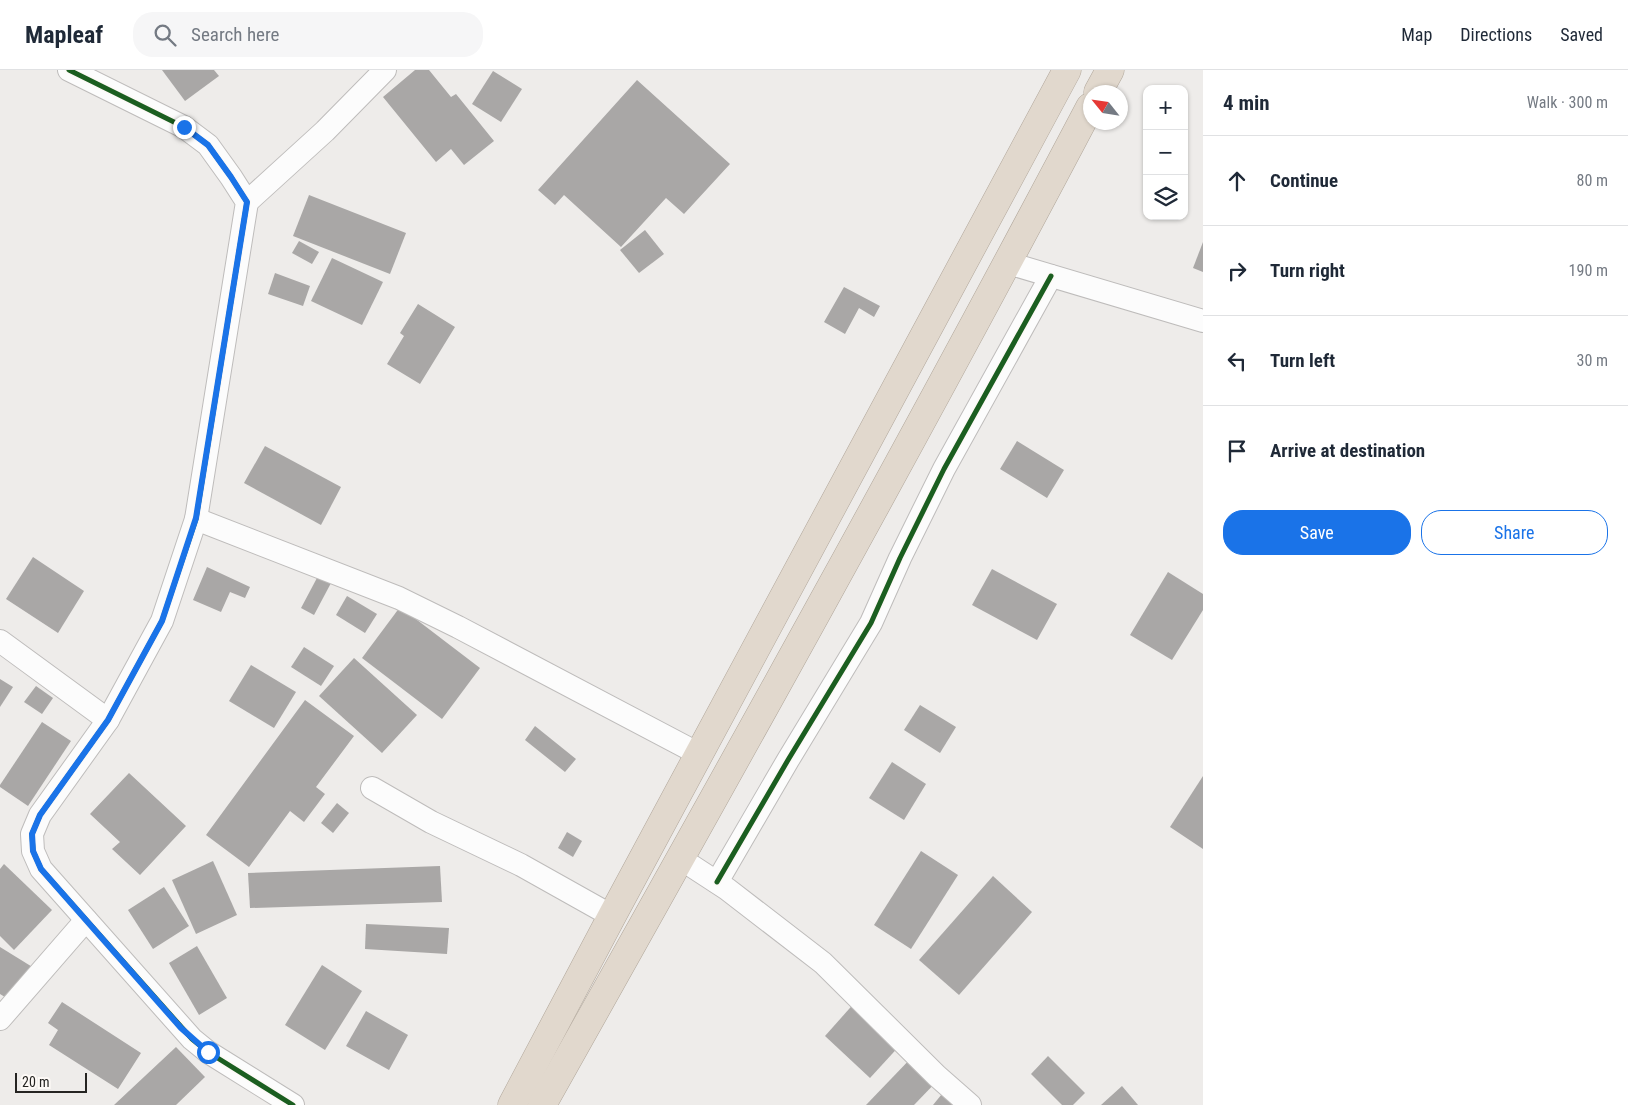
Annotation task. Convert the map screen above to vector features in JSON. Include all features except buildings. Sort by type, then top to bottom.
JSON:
[{"type":"highway","points":[[512,1105],[698,754],[1067,70]]},
{"type":"highway","points":[[1102,85],[1110,70]]},
{"type":"highway","points":[[542,1105],[680,859],[1008,263],[1083,120]]},
{"type":"street","points":[[69,70],[190,131],[208,145],[247,202]]},
{"type":"street","points":[[292,1105],[208,1052],[192,1039],[41,869],[33,851],[32,834],[40,815],[108,720],[162,621],[196,518],[247,202],[325,131],[384,70]]},
{"type":"street","points":[[1008,263],[1203,321]]},
{"type":"street","points":[[717,882],[871,623],[900,558],[944,469],[1051,276]]},
{"type":"street","points":[[196,518],[398,598],[467,631],[698,754]]},
{"type":"street","points":[[0,641],[108,720]]},
{"type":"street","points":[[372,788],[431,822],[521,865],[612,916]]},
{"type":"street","points":[[680,859],[717,882],[823,963],[937,1076],[970,1105]]},
{"type":"street","points":[[0,1019],[86,920]]},
{"type":"cycle path","points":[[69,70],[184,127],[208,145],[247,202],[196,519],[162,621],[108,720],[40,815],[32,834],[33,851],[41,869],[192,1039],[208,1052],[293,1105]]},
{"type":"cycle path","points":[[717,882],[871,623],[900,558],[944,469],[1051,276]]},
{"type":"route","points":[[184,127],[208,145],[247,202],[196,518],[162,621],[108,720],[40,815],[32,834],[33,851],[41,869],[181,1028],[208,1052]]}]
